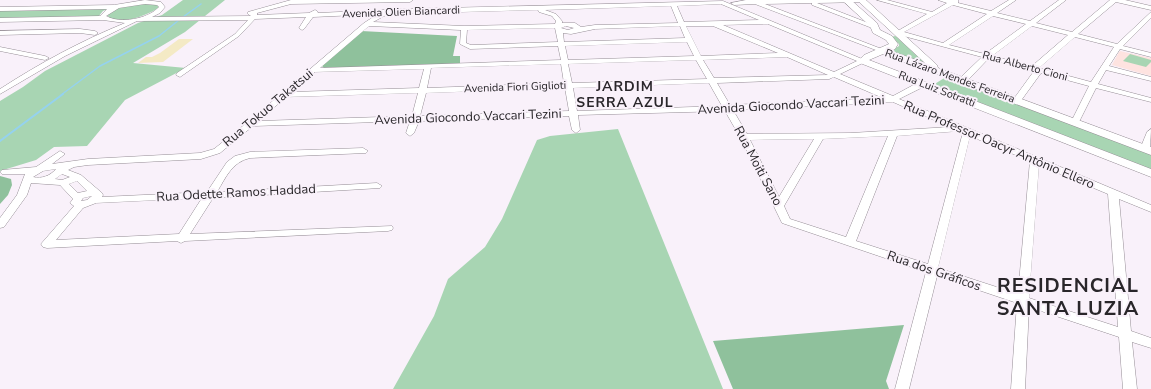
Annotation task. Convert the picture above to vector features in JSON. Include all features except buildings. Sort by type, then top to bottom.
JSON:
[{"type":"main road","points":[[862,0],[938,71]]},
{"type":"main road","points":[[847,1],[874,26],[876,31],[884,34],[894,44],[883,51]]},
{"type":"main road","points":[[874,26],[890,26]]},
{"type":"main road","points":[[884,34],[898,33]]},
{"type":"main road","name":"Avenida Fiori Giglioti","points":[[863,61],[883,51]]},
{"type":"main road","name":"Rua Lázaro Mendes Ferreira","points":[[883,51],[1148,150]]},
{"type":"main road","name":"Rua Luiz Sotratti","points":[[863,61],[1151,173]]},
{"type":"main road","name":"Avenida Giocondo Vaccari Tezini","points":[[922,84],[934,78],[938,71]]},
{"type":"street","points":[[104,18],[105,13],[118,5],[139,0]]},
{"type":"street","points":[[392,12],[401,6],[400,0]]},
{"type":"street","points":[[404,11],[404,5],[410,0]]},
{"type":"street","name":"Avenida Olien Biancardi","points":[[225,18],[291,2],[410,0]]},
{"type":"street","points":[[573,0],[574,2],[572,5],[564,12],[562,16],[574,27]]},
{"type":"street","points":[[577,0],[582,8]]},
{"type":"street","name":"Rua Luiz Sotratti","points":[[711,0],[722,3],[863,61]]},
{"type":"street","name":"Rua Lázaro Mendes Ferreira","points":[[749,0],[773,6],[883,51]]},
{"type":"street","points":[[773,6],[808,2],[862,0]]},
{"type":"street","points":[[880,0],[933,14]]},
{"type":"street","points":[[941,0],[955,2],[1151,55]]},
{"type":"street","points":[[944,45],[1013,0]]},
{"type":"street","points":[[963,80],[987,56],[1063,0]]},
{"type":"street","points":[[1017,100],[1036,70],[1114,0]]},
{"type":"street","points":[[1117,0],[1151,8]]},
{"type":"street","points":[[0,9],[118,5],[155,1],[162,7],[154,14],[136,20],[46,65],[0,92]]},
{"type":"street","points":[[489,1],[491,10]]},
{"type":"street","points":[[483,10],[489,1]]},
{"type":"street","points":[[302,28],[308,15],[318,9],[318,4],[316,2]]},
{"type":"street","points":[[737,2],[757,3]]},
{"type":"street","name":"Avenida Olien Biancardi","points":[[136,20],[233,18],[404,11],[582,8],[737,2]]},
{"type":"street","points":[[808,2],[874,26]]},
{"type":"street","points":[[898,33],[955,2]]},
{"type":"street","name":"Rua Moiti Sano","points":[[673,5],[689,40],[711,82],[744,137],[786,221]]},
{"type":"street","points":[[268,8],[308,15]]},
{"type":"street","points":[[531,9],[554,15],[559,21],[561,43],[566,62],[576,130]]},
{"type":"street","points":[[180,75],[237,35],[254,17],[254,13],[260,10]]},
{"type":"street","name":"Rua Tokuo Takatsui","points":[[2,172],[58,167],[88,162],[207,155],[217,151],[251,124],[364,26],[375,18],[392,12]]},
{"type":"street","points":[[352,13],[363,19],[364,26],[559,28],[566,24],[574,27],[595,27],[768,22]]},
{"type":"street","name":"Avenida Olien Biancardi","points":[[154,14],[172,19]]},
{"type":"street","points":[[1075,122],[1093,85],[1118,47],[1151,14]]},
{"type":"street","points":[[0,20],[104,18],[113,21],[136,20]]},
{"type":"street","points":[[117,29],[121,25],[120,21]]},
{"type":"street","name":"Rua Professor Oacyr Antônio Ellero","points":[[715,24],[1151,210]]},
{"type":"street","points":[[890,26],[904,28],[911,26]]},
{"type":"street","points":[[561,43],[574,27]]},
{"type":"street","points":[[464,28],[463,44],[470,47],[689,40]]},
{"type":"street","points":[[0,33],[80,31],[95,33]]},
{"type":"street","name":"Rua Alberto Cioni","points":[[898,33],[1151,100]]},
{"type":"street","points":[[0,49],[44,58]]},
{"type":"street","points":[[313,70],[790,55]]},
{"type":"street","name":"Avenida Fiori Giglioti","points":[[284,95],[829,77],[863,61]]},
{"type":"street","points":[[410,133],[428,67]]},
{"type":"street","points":[[1105,67],[1151,78]]},
{"type":"street","name":"Avenida Giocondo Vaccari Tezini","points":[[251,124],[726,108],[892,100],[922,84]]},
{"type":"street","points":[[744,137],[820,137],[964,130],[932,269],[902,389]]},
{"type":"street","points":[[1148,150],[1151,132]]},
{"type":"street","points":[[850,242],[893,134]]},
{"type":"street","points":[[779,206],[820,137]]},
{"type":"street","points":[[181,239],[230,164],[238,158],[250,155],[364,151]]},
{"type":"street","points":[[0,225],[22,195],[28,178],[61,153],[56,175],[43,180],[22,195]]},
{"type":"street","points":[[1018,389],[1023,300],[1035,160]]},
{"type":"street","points":[[58,167],[78,177],[96,197]]},
{"type":"street","points":[[2,172],[28,178],[32,181],[43,180],[64,184],[78,177]]},
{"type":"street","points":[[64,184],[78,202],[47,244],[181,239],[388,228]]},
{"type":"street","name":"Rua Odette Ramos Haddad","points":[[78,202],[88,203],[96,197],[210,195],[377,186]]},
{"type":"street","points":[[1113,193],[1130,389]]},
{"type":"street","name":"Rua dos Gráficos","points":[[786,221],[1151,343]]},
{"type":"shaded area","points":[[1120,51],[1151,58],[1151,76],[1112,65]]},
{"type":"green space","points":[[183,0],[225,0],[185,32],[133,63],[186,68],[125,100],[87,146],[54,147],[36,160],[0,171],[0,101],[45,71],[138,23],[162,15]]},
{"type":"green space","points":[[139,3],[154,4],[158,6],[158,8],[140,17],[132,19],[117,20],[111,19],[107,15],[121,6]]},
{"type":"green space","points":[[110,8],[103,11],[98,17],[0,19],[0,11]]},
{"type":"green space","points":[[361,31],[457,36],[453,56],[460,56],[460,64],[324,68],[322,66]]},
{"type":"green space","points":[[895,36],[928,66],[893,52],[892,50],[899,46],[899,44],[891,37]]},
{"type":"green space","points":[[1130,54],[1151,60],[1151,62],[1146,67],[1123,61]]},
{"type":"green space","points":[[946,77],[1151,154],[1151,171],[933,85]]},
{"type":"green space","points":[[618,129],[723,389],[393,389],[434,316],[448,279],[485,247],[502,219],[537,140],[550,136]]},
{"type":"green space","points":[[0,176],[11,179],[12,185],[8,195],[0,204]]},
{"type":"green space","points":[[904,325],[886,381],[889,389],[733,389],[713,341]]},
{"type":"sand","points":[[179,39],[193,39],[163,62],[138,63],[146,57],[152,57],[160,53]]},
{"type":"waterway","points":[[183,17],[201,4]]},
{"type":"waterway","points":[[61,95],[100,66],[159,36],[179,20]]},
{"type":"waterway","points":[[0,141],[63,94]]},
{"type":"district","name":"JARDIM SERRA AZUL","points":[[625,94]]},
{"type":"district","name":"RESIDENCIAL SANTA LUZIA","points":[[1068,296]]}]
